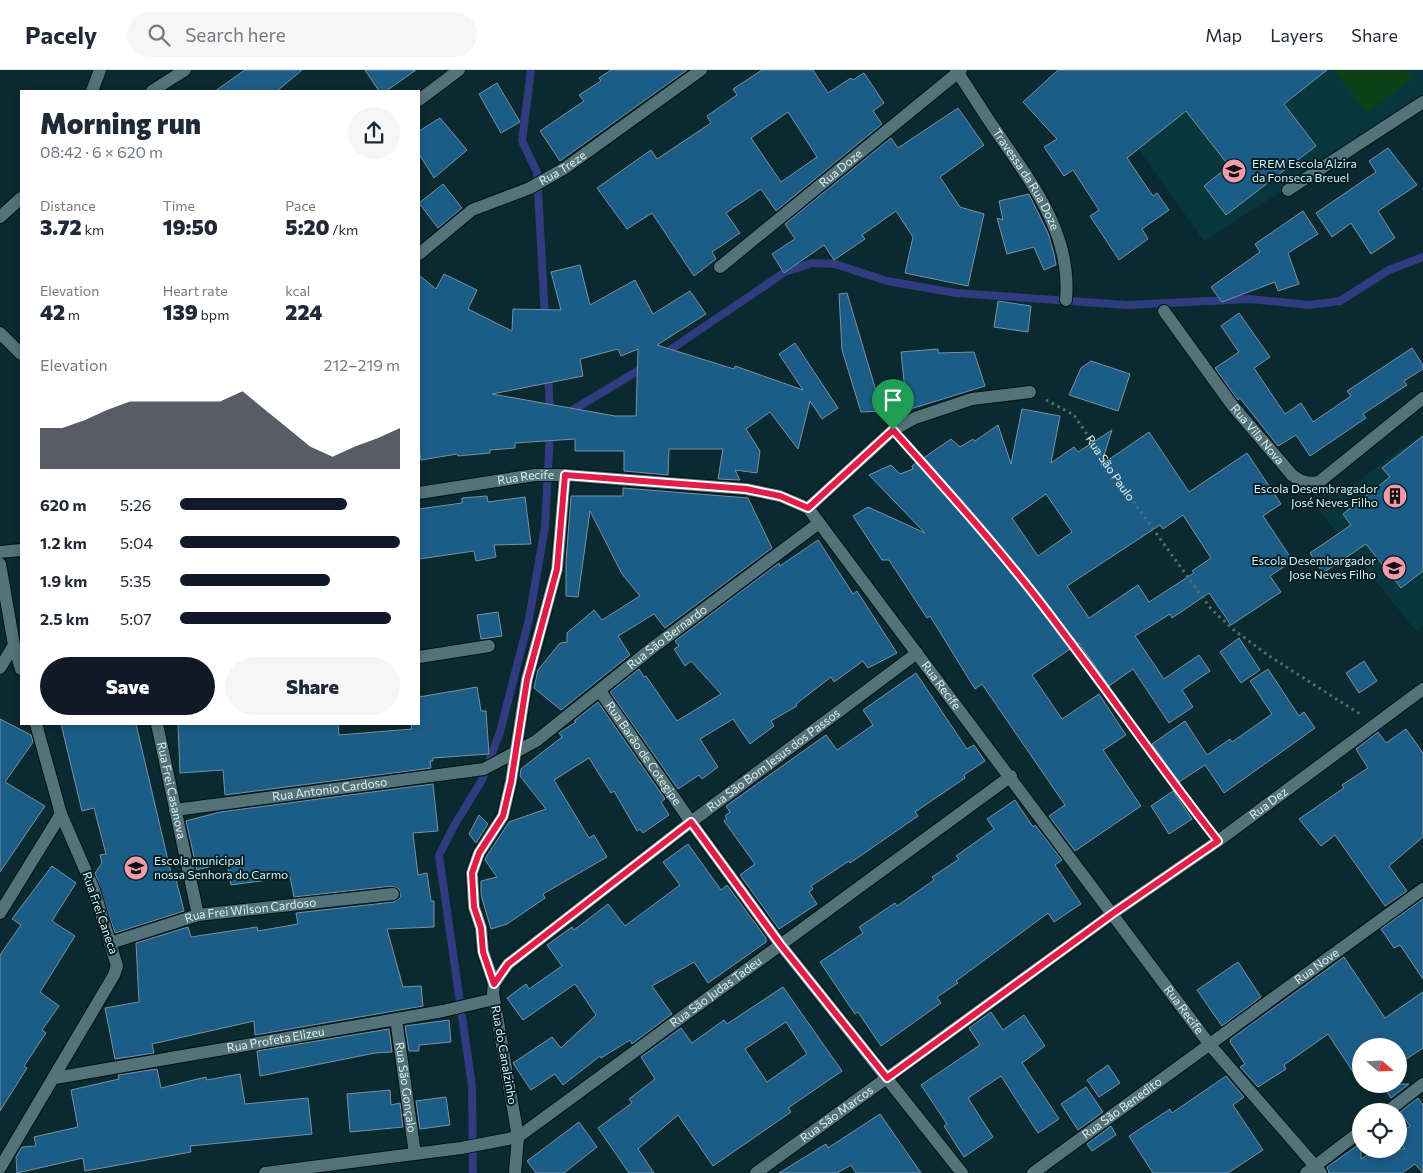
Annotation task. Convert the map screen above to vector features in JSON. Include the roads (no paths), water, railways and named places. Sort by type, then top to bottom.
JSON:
[{"type":"street","points":[[92,90],[100,70]]},
{"type":"street","points":[[154,90],[185,70]]},
{"type":"street","points":[[420,99],[459,70]]},
{"type":"street","name":"Rua Treze","points":[[420,253],[472,210],[530,188],[565,168],[701,70]]},
{"type":"street","name":"Rua Doze","points":[[720,267],[958,71]]},
{"type":"street","name":"Travessa da Rua Doze","points":[[958,71],[1027,175],[1052,221],[1062,246],[1068,276],[1066,300]]},
{"type":"street","points":[[1288,190],[1423,102]]},
{"type":"street","points":[[0,217],[20,199]]},
{"type":"street","name":"Rua Vila Nova","points":[[1164,310],[1232,405],[1292,475],[1300,481],[1309,484],[1319,482],[1423,398]]},
{"type":"street","points":[[0,333],[20,353]]},
{"type":"street","points":[[808,508],[893,430],[915,418],[972,400],[1030,392]]},
{"type":"street","name":"Rua Recife","points":[[420,494],[535,474],[746,489],[780,496],[808,508],[1011,776],[1210,1044],[1314,1171]]},
{"type":"street","name":"Rua do Canalzinho","points":[[515,1173],[518,1137],[494,999],[494,984],[483,952],[481,928],[474,907],[472,873],[479,853],[503,816],[511,756],[527,680],[557,569],[562,475]]},
{"type":"street","name":"Rua São Bernardo","points":[[511,756],[536,741],[651,649],[819,523]]},
{"type":"street","points":[[0,552],[20,550]]},
{"type":"street","points":[[0,564],[14,644],[20,665]]},
{"type":"street","points":[[0,668],[14,644]]},
{"type":"street","points":[[420,657],[489,646]]},
{"type":"street","name":"Rua São Bom Jesus dos Passos","points":[[494,984],[508,964],[691,822],[917,653]]},
{"type":"street","name":"Rua Barão de Cotegipe","points":[[600,691],[691,822],[780,944],[962,1173]]},
{"type":"street","name":"Rua Dez","points":[[1112,914],[1218,841],[1375,724],[1422,693]]},
{"type":"street","name":"Rua Frei Caneca","points":[[0,1168],[55,1078],[116,969],[117,962],[94,890],[61,814],[36,725]]},
{"type":"street","name":"Rua Frei Casanova","points":[[157,725],[198,915]]},
{"type":"street","name":"Rua Antonio Cardoso","points":[[175,810],[484,769],[511,756]]},
{"type":"street","name":"Rua São Judas Tadeu","points":[[265,1173],[461,1148],[518,1137],[1011,776]]},
{"type":"street","points":[[0,913],[61,814]]},
{"type":"street","name":"Rua Nove","points":[[1210,1044],[1423,889]]},
{"type":"street","name":"Rua Frei Wilson Cardoso","points":[[110,943],[198,915],[393,894]]},
{"type":"street","name":"Rua São Marcos","points":[[756,1173],[1112,914]]},
{"type":"street","name":"Rua Profeta Elizeu","points":[[55,1078],[442,1011],[494,999]]},
{"type":"street","name":"Rua São Gonçalo","points":[[396,1019],[415,1154]]},
{"type":"street","name":"Rua São Benedito","points":[[1033,1173],[1210,1044]]},
{"type":"street","points":[[1398,1103],[1423,1084]]},
{"type":"street","points":[[1314,1171],[1352,1139]]},
{"type":"waterway","points":[[531,70],[522,141],[537,172],[545,318]]},
{"type":"waterway","points":[[664,354],[785,272],[812,263],[835,264],[887,281],[956,293],[1127,305],[1250,299],[1309,305],[1340,301],[1389,270],[1423,257]]},
{"type":"waterway","points":[[566,414],[646,366]]},
{"type":"waterway","points":[[548,372],[550,413]]},
{"type":"waterway","points":[[473,1173],[472,1086],[439,855],[482,780],[500,732],[529,619],[545,527],[550,432]]},
{"type":"place","name":"EREM Escola Alzira da Fonseca Breuel","points":[[1234,171]]},
{"type":"place","name":"Escola Desembragador José Neves Filho","points":[[1395,496]]},
{"type":"place","name":"Escola Desembargador Jose Neves Filho","points":[[1394,568]]},
{"type":"place","name":"Escola municipal nossa Senhora do Carmo","points":[[136,868]]}]
